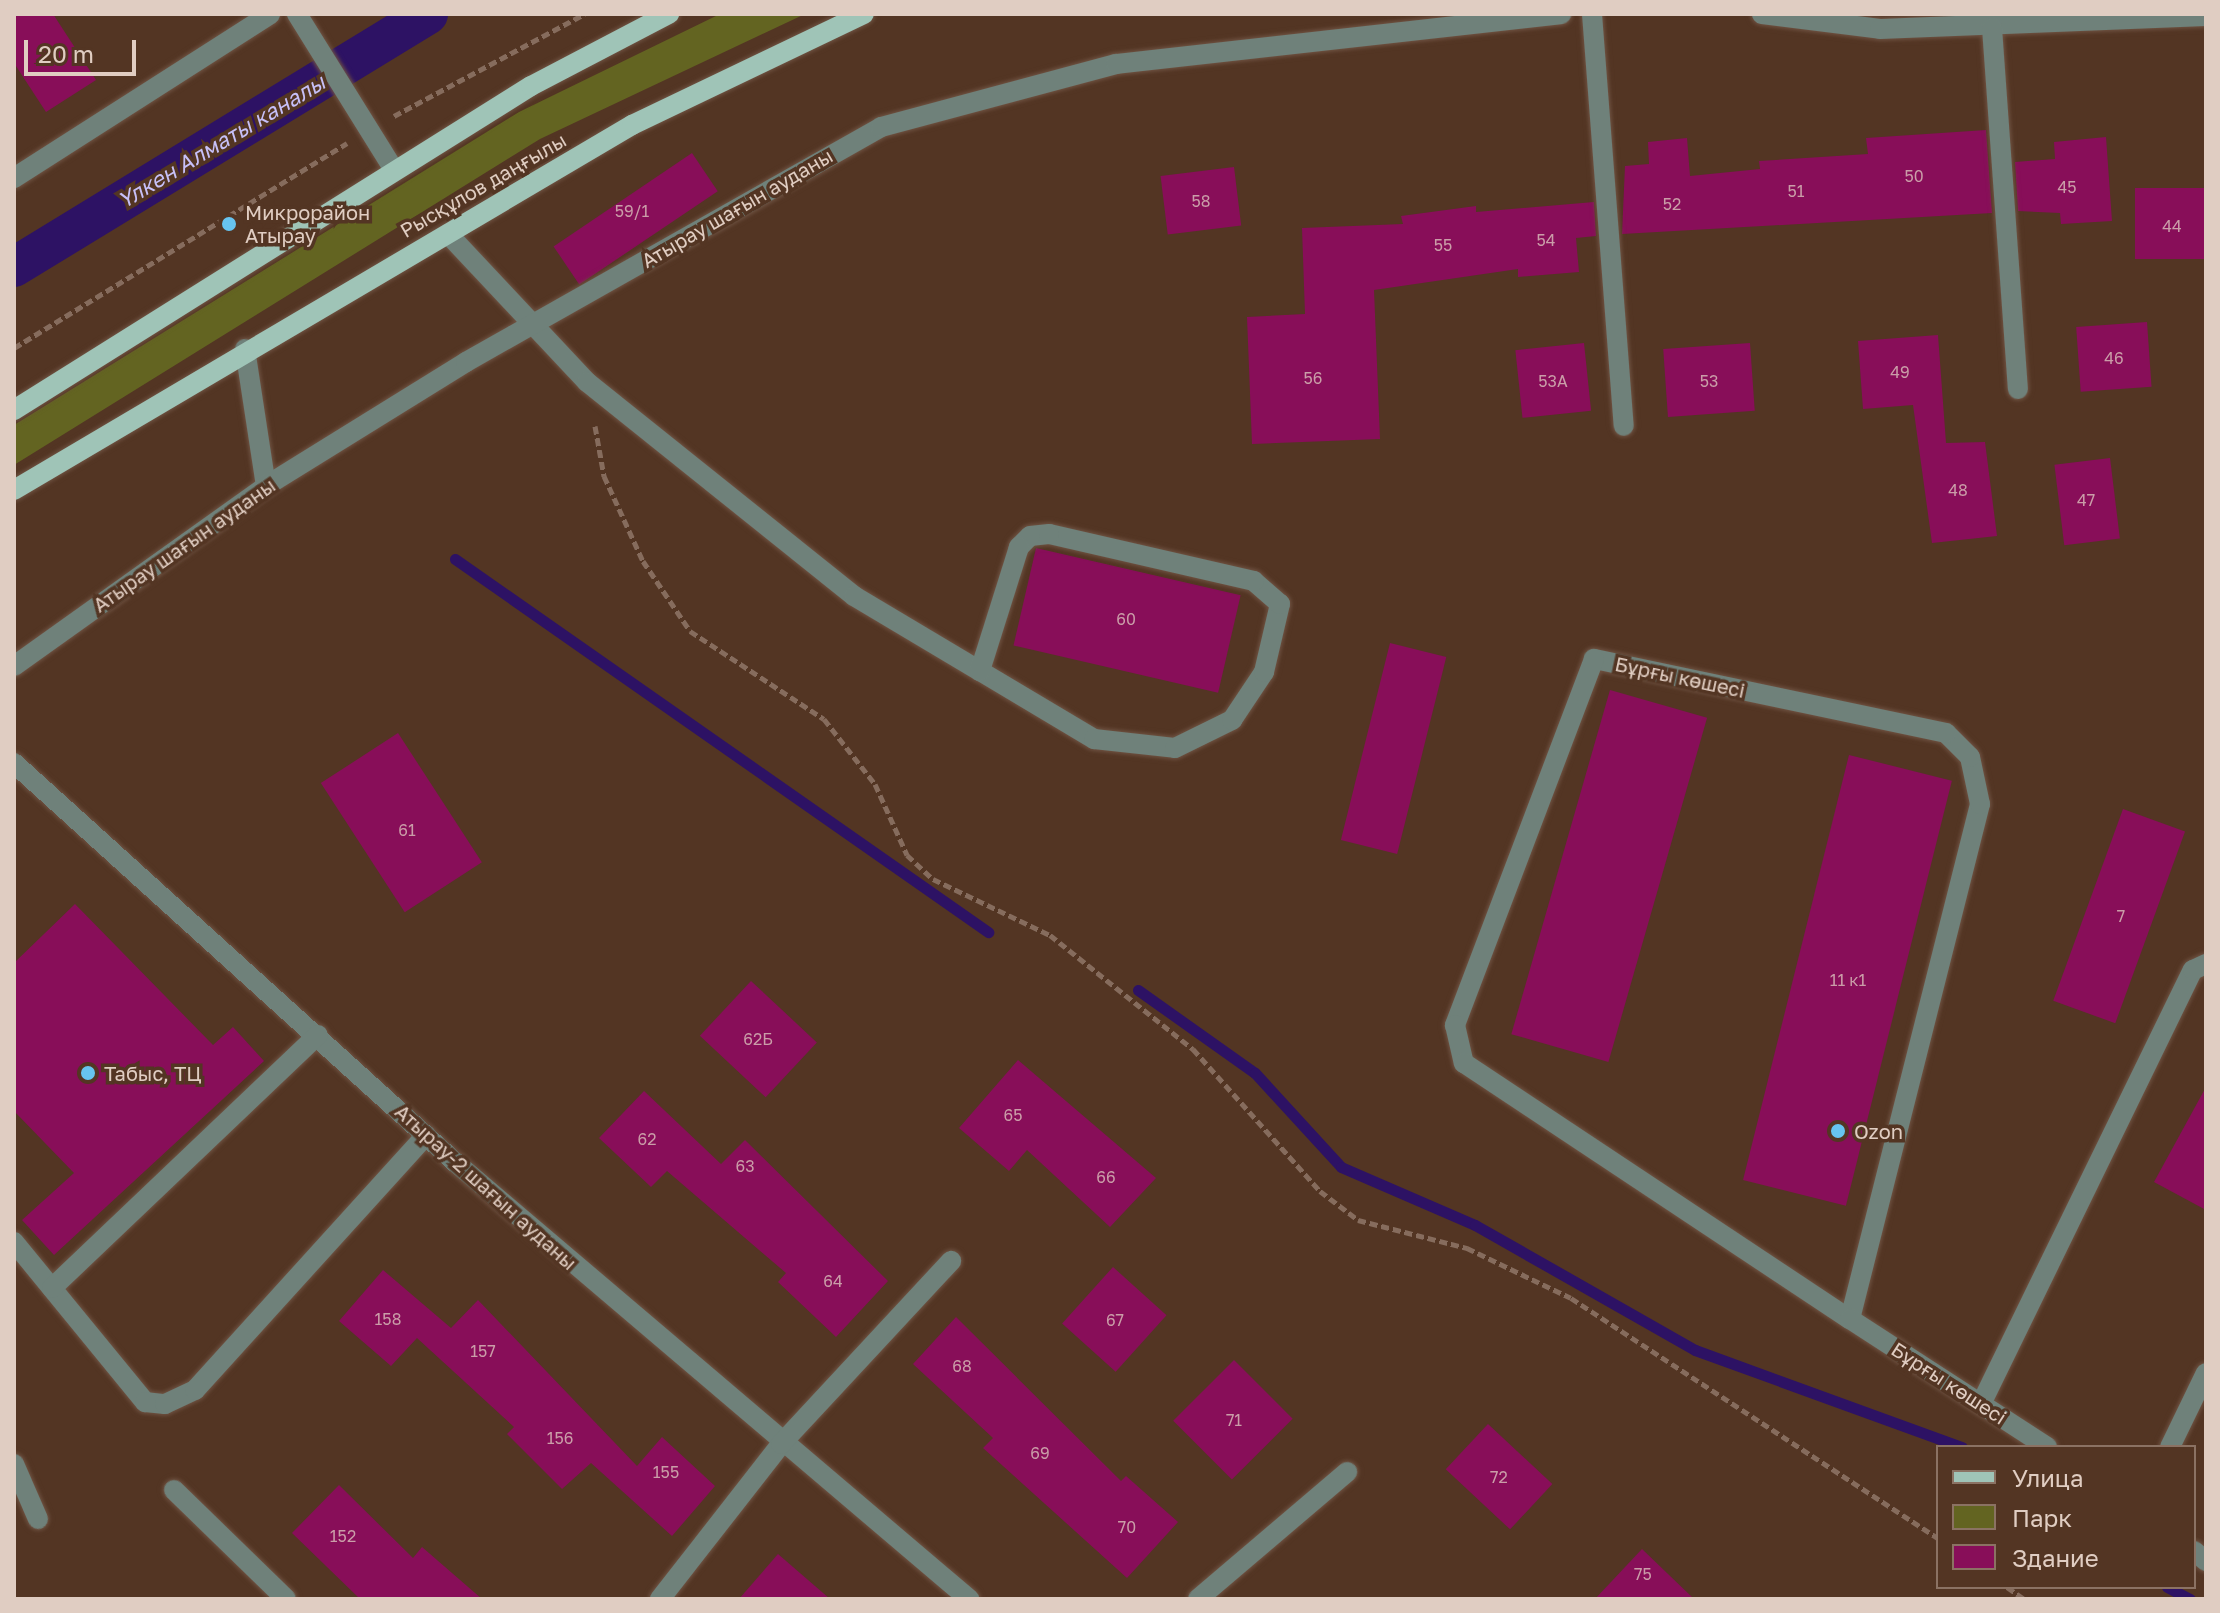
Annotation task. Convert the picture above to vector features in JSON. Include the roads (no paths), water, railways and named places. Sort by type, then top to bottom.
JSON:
[{"type":"main road","points":[[14,410],[531,86],[669,14]]},
{"type":"main road","name":"Рысқұлов даңғылы","points":[[14,490],[245,349],[632,125],[864,14]]},
{"type":"street","points":[[14,178],[270,14]]},
{"type":"street","points":[[297,14],[312,47],[394,170]]},
{"type":"street","name":"Атырау шағын ауданы","points":[[14,666],[266,486],[535,323],[881,127],[1116,64],[1561,14]]},
{"type":"street","points":[[1592,14],[1624,426]]},
{"type":"street","points":[[1762,14],[1880,29],[1992,28],[2206,16]]},
{"type":"street","points":[[1992,28],[2018,389]]},
{"type":"street","points":[[448,234],[535,323],[587,382],[854,596],[1094,739],[1175,748],[1232,720],[1264,672],[1280,604],[1254,581],[1030,536],[1019,547],[980,671]]},
{"type":"street","points":[[245,349],[266,486]]},
{"type":"street","name":"Бұрғы көшесі","points":[[1850,1319],[1980,804],[1970,757],[1946,733],[1594,659],[1455,1025],[1464,1063],[1850,1319],[2044,1445]]},
{"type":"street","name":"Атырау-2 шағын ауданы","points":[[14,763],[426,1135],[781,1444],[969,1599]]},
{"type":"street","points":[[1981,1404],[2193,970],[2206,964]]},
{"type":"street","points":[[52,1288],[318,1035]]},
{"type":"street","points":[[14,1242],[145,1402],[165,1404],[195,1390],[426,1135]]},
{"type":"street","points":[[660,1599],[781,1444],[951,1261]]},
{"type":"street","points":[[2171,1445],[2206,1373]]},
{"type":"street","points":[[14,1464],[38,1519]]},
{"type":"street","points":[[1198,1599],[1347,1472]]},
{"type":"street","points":[[174,1490],[286,1599]]},
{"type":"waterway","name":"Үлкен Алматы каналы","points":[[14,267],[428,14]]},
{"type":"waterway","points":[[455,559],[988,932]]},
{"type":"waterway","points":[[1138,990],[1255,1073],[1341,1167],[1475,1225],[1695,1350],[1956,1445]]},
{"type":"waterway","points":[[2171,1589],[2190,1599]]},
{"type":"place","name":"Микрорайон Атырау","points":[[229,224]]},
{"type":"place","name":"Табыс, ТЦ","points":[[88,1073]]},
{"type":"place","name":"Ozon","points":[[1838,1131]]}]
